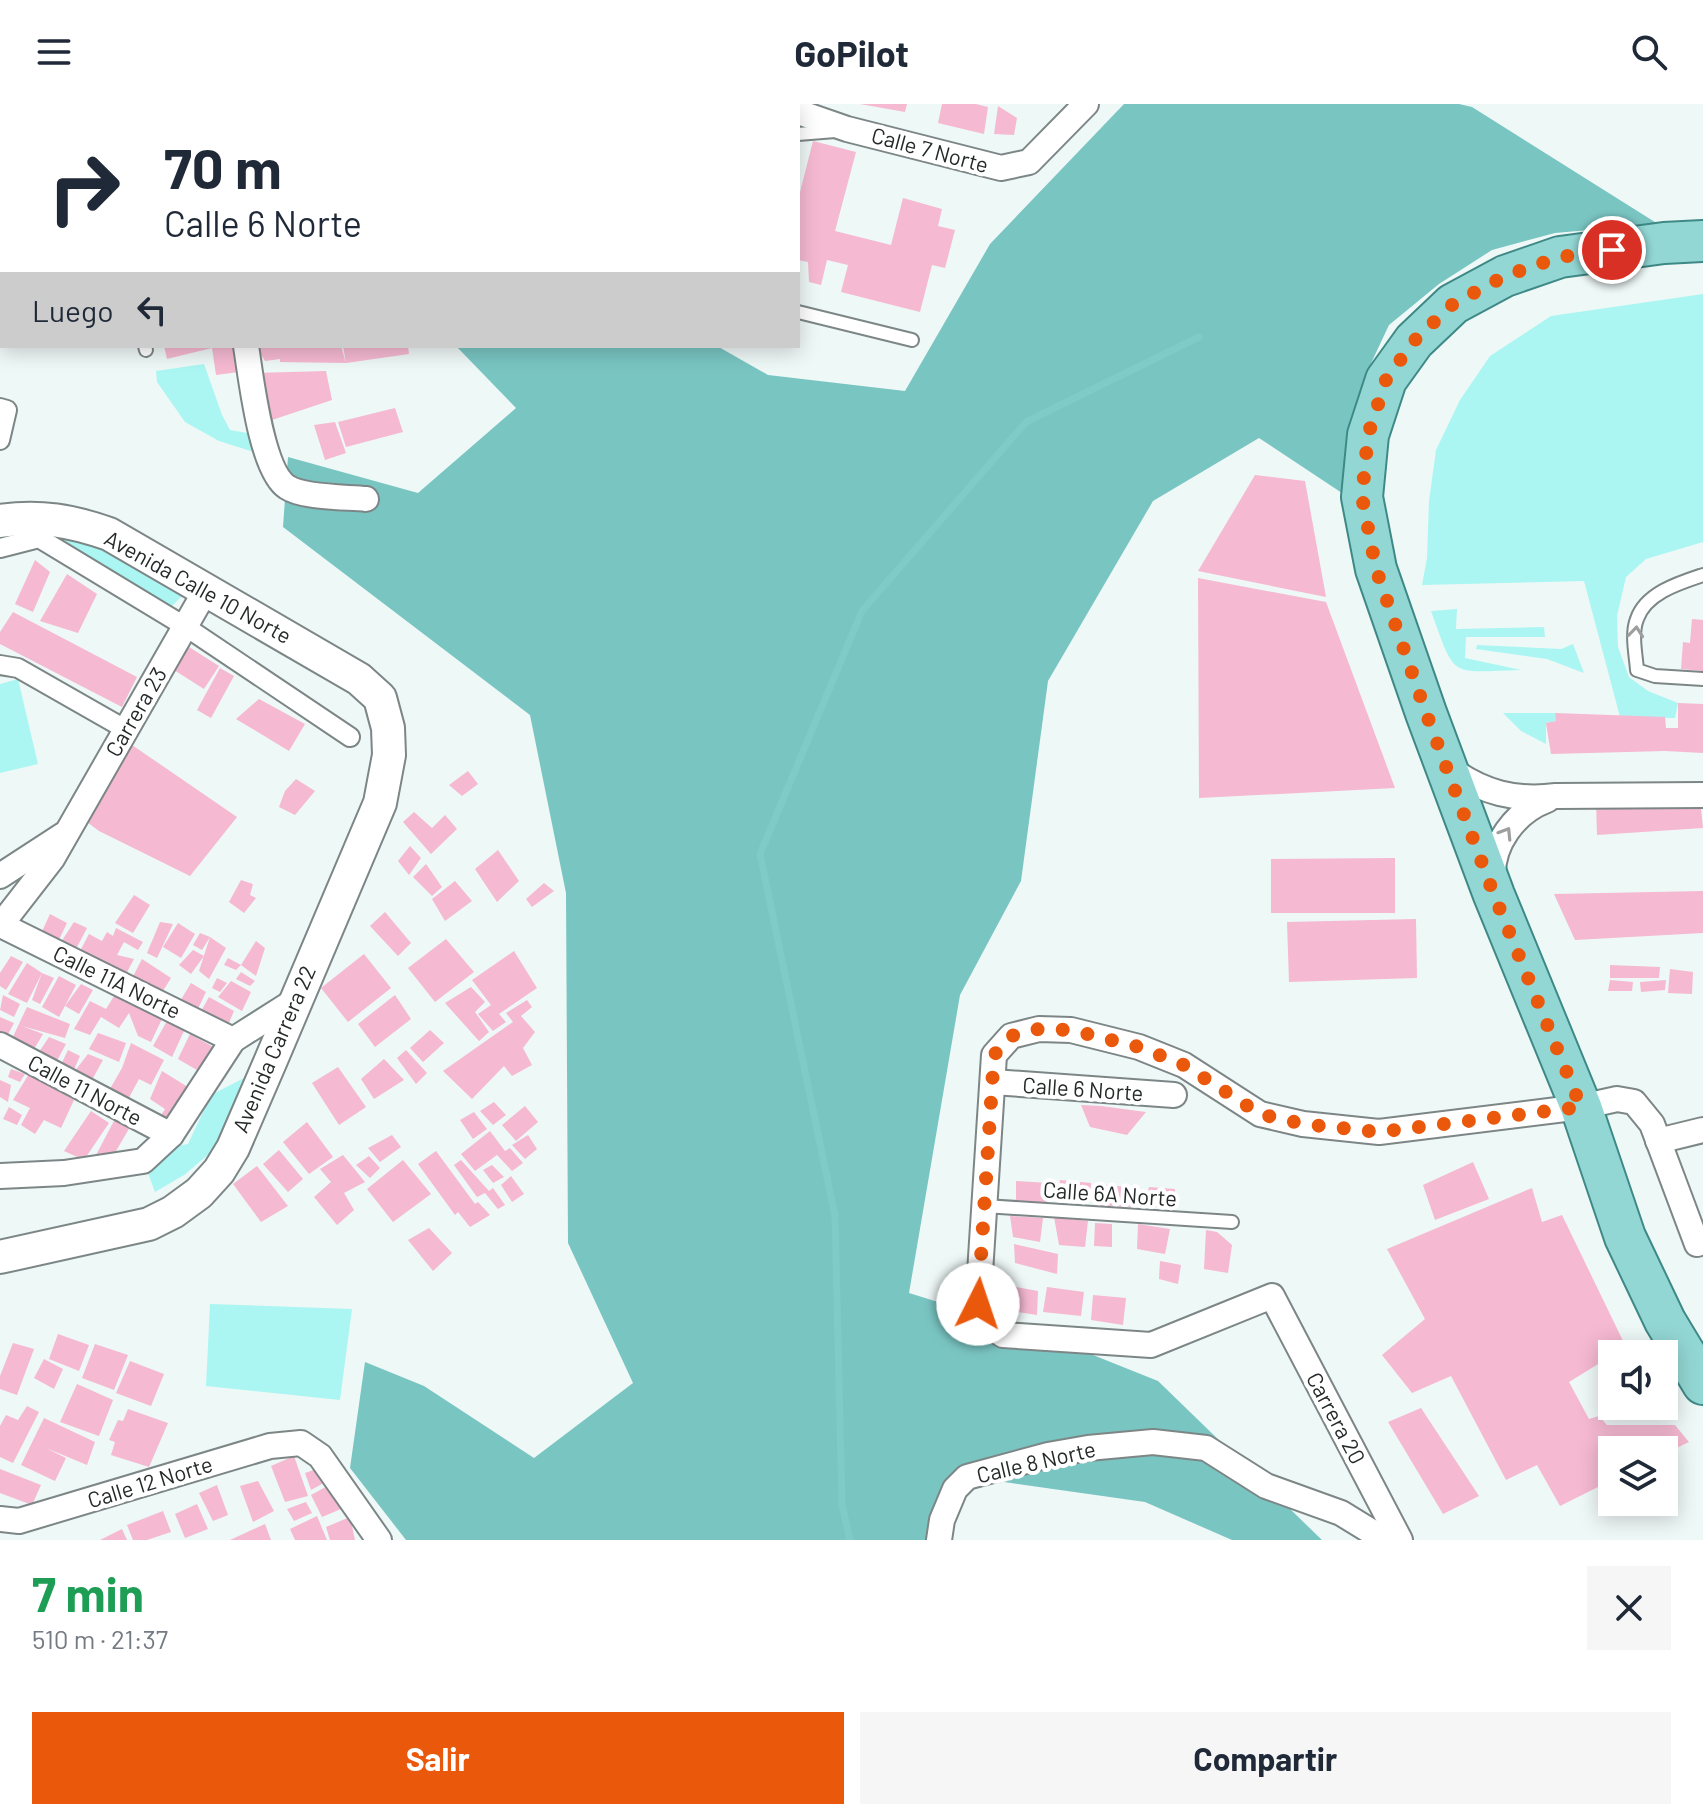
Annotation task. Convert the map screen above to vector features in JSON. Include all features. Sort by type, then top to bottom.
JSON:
[{"type":"main road","points":[[1703,241],[1560,257],[1505,276],[1453,304],[1414,341],[1386,380],[1368,435],[1362,497],[1376,569],[1494,895],[1581,1107],[1625,1237],[1665,1321],[1703,1384]]},
{"type":"street","name":"Calle 7 Norte","points":[[847,129],[1001,168],[1012,167],[1029,162],[1086,104]]},
{"type":"street","points":[[800,113],[847,129]]},
{"type":"street","points":[[246,348],[260,433],[277,475],[286,487],[301,492],[366,499]]},
{"type":"street","points":[[0,408],[7,410],[0,440]]},
{"type":"street","name":"Avenida Calle 10 Norte","points":[[0,521],[44,517],[79,523],[109,534],[359,679],[380,698]]},
{"type":"street","points":[[0,548],[39,538],[186,627],[350,737]]},
{"type":"street","name":"Carrera 23","points":[[0,926],[52,859],[206,590]]},
{"type":"street","points":[[0,665],[18,668],[125,729]]},
{"type":"street","name":"Avenida Carrera 22","points":[[0,1257],[149,1224],[173,1212],[199,1193],[219,1171],[233,1148],[380,803],[389,755],[388,728],[380,698]]},
{"type":"street","points":[[1448,766],[1466,781],[1510,797],[1703,795]]},
{"type":"street","points":[[1494,895],[1493,869],[1499,844],[1513,822],[1532,805],[1556,796]]},
{"type":"street","points":[[0,876],[65,834]]},
{"type":"street","name":"Calle 11A Norte","points":[[0,926],[233,1040]]},
{"type":"street","points":[[0,1176],[64,1173],[143,1161],[171,1135],[233,1040],[296,1000]]},
{"type":"street","name":"Calle 6 Norte","points":[[1174,1095],[993,1082],[994,1055],[1011,1036],[1039,1029],[1071,1030],[1139,1047],[1184,1065],[1260,1114],[1303,1124],[1379,1132],[1581,1107],[1617,1099],[1634,1102],[1652,1124],[1658,1141]]},
{"type":"street","name":"Calle 11 Norte","points":[[0,1045],[171,1135]]},
{"type":"street","points":[[985,1206],[993,1082]]},
{"type":"street","points":[[1700,1243],[1658,1141],[1703,1130]]},
{"type":"street","name":"Carrera 20","points":[[985,1206],[978,1304],[984,1322],[1003,1335],[1151,1345],[1272,1296],[1400,1540]]},
{"type":"street","name":"Calle 8 Norte","points":[[939,1540],[942,1520],[955,1489],[967,1477],[1048,1455],[1153,1442],[1206,1448],[1266,1486],[1341,1513],[1385,1540]]},
{"type":"street","name":"Calle 12 Norte","points":[[0,1519],[19,1521],[270,1446],[301,1443],[320,1456],[379,1540]]},
{"type":"lane","points":[[800,134],[847,129]]},
{"type":"lane","points":[[800,312],[912,340]]},
{"type":"lane","points":[[1703,575],[1653,597],[1637,619],[1635,644],[1637,670],[1655,676],[1703,679]]},
{"type":"lane","name":"Calle 6A Norte","points":[[985,1206],[1232,1222]]},
{"type":"shaded area","points":[[1124,104],[1459,104],[1472,107],[1658,224],[1555,233],[1492,250],[1439,284],[1389,325],[1366,374],[1350,431],[1345,495],[1259,438],[1153,501],[1048,681],[1021,881],[960,995],[909,1293],[1038,1333],[1158,1381],[1322,1540],[1232,1540],[1145,1502],[962,1476],[944,1540],[406,1540],[350,1468],[365,1362],[424,1386],[534,1458],[633,1383],[568,1243],[566,893],[530,715],[283,527],[288,457],[418,493],[516,408],[458,348],[721,348],[768,375],[905,391],[990,244]]},
{"type":"shaded area","points":[[1703,294],[1703,542],[1646,559],[1626,577],[1617,616],[1618,647],[1629,677],[1648,691],[1678,703],[1675,718],[1620,717],[1584,581],[1422,585],[1436,450],[1460,400],[1490,356],[1551,316]]},
{"type":"shaded area","points":[[204,364],[230,430],[253,434],[254,452],[219,441],[185,422],[157,382],[156,371]]},
{"type":"shaded area","points":[[56,532],[92,539],[185,593],[171,607],[57,537]]},
{"type":"shaded area","points":[[1457,609],[1456,629],[1544,627],[1545,637],[1466,637],[1465,658],[1521,670],[1467,670],[1451,661],[1431,611]]},
{"type":"shaded area","points":[[1573,644],[1584,673],[1547,659],[1476,649],[1477,645],[1561,649]]},
{"type":"shaded area","points":[[18,679],[38,764],[0,773],[0,684]]},
{"type":"shaded area","points":[[1503,713],[1555,713],[1556,721],[1546,723],[1546,744],[1521,731]]},
{"type":"shaded area","points":[[246,1077],[215,1149],[184,1175],[155,1192],[145,1165],[167,1148],[188,1144],[211,1095]]},
{"type":"shaded area","points":[[210,1304],[352,1309],[340,1400],[206,1386]]},
{"type":"building","points":[[860,104],[907,104],[905,112]]},
{"type":"building","points":[[942,104],[988,107],[984,134],[938,123]]},
{"type":"building","points":[[998,106],[1017,118],[1014,135],[994,134]]},
{"type":"building","points":[[813,141],[856,152],[835,231],[891,245],[903,198],[942,209],[938,226],[955,230],[945,268],[932,265],[920,312],[841,292],[848,265],[827,260],[821,285],[809,282],[808,262],[800,260],[800,192]]},
{"type":"building","points":[[164,348],[212,348],[167,359]]},
{"type":"building","points":[[212,348],[244,348],[247,371],[216,375]]},
{"type":"building","points":[[257,348],[342,348],[346,363],[280,362],[280,359],[265,361]]},
{"type":"building","points":[[343,348],[408,348],[409,354],[346,363]]},
{"type":"building","points":[[326,371],[332,400],[263,423],[252,373]]},
{"type":"building","points":[[395,408],[403,432],[346,447],[338,422]]},
{"type":"building","points":[[335,422],[346,453],[325,460],[314,425]]},
{"type":"building","points":[[1255,475],[1305,481],[1326,597],[1198,571]]},
{"type":"building","points":[[35,560],[50,572],[33,612],[15,604]]},
{"type":"building","points":[[67,574],[97,594],[78,633],[40,621]]},
{"type":"building","points":[[1198,578],[1326,602],[1395,788],[1199,798]]},
{"type":"building","points":[[13,612],[137,677],[122,707],[0,644],[0,632]]},
{"type":"building","points":[[1692,619],[1703,620],[1703,671],[1681,669],[1683,642],[1690,643]]},
{"type":"building","points":[[189,647],[219,666],[204,689],[174,670]]},
{"type":"building","points":[[220,668],[234,676],[211,718],[197,710]]},
{"type":"building","points":[[259,699],[305,724],[289,751],[236,719]]},
{"type":"building","points":[[1678,703],[1703,704],[1703,753],[1551,754],[1546,723],[1556,721],[1555,713],[1665,717],[1666,728],[1678,728]]},
{"type":"building","points":[[132,745],[237,817],[190,876],[87,822]]},
{"type":"building","points":[[468,771],[478,784],[462,796],[449,785]]},
{"type":"building","points":[[296,779],[315,791],[295,815],[279,807],[285,791]]},
{"type":"building","points":[[1700,799],[1703,828],[1597,835],[1596,801]]},
{"type":"building","points":[[414,812],[432,828],[445,815],[457,829],[431,854],[403,822]]},
{"type":"building","points":[[410,846],[421,858],[409,875],[398,861]]},
{"type":"building","points":[[498,850],[519,881],[497,902],[475,869]]},
{"type":"building","points":[[1395,858],[1395,913],[1271,913],[1271,859]]},
{"type":"building","points":[[426,864],[442,887],[432,896],[413,877]]},
{"type":"building","points":[[241,880],[253,884],[250,895],[256,898],[244,913],[229,902]]},
{"type":"building","points":[[455,881],[472,901],[445,921],[432,899]]},
{"type":"building","points":[[544,883],[554,891],[532,907],[526,899]]},
{"type":"building","points":[[1703,891],[1703,933],[1575,940],[1554,894]]},
{"type":"building","points":[[134,895],[150,905],[133,933],[115,923]]},
{"type":"building","points":[[385,912],[411,943],[398,956],[370,926]]},
{"type":"building","points":[[50,914],[67,923],[56,946],[39,938]]},
{"type":"building","points":[[1416,919],[1417,978],[1289,982],[1287,922]]},
{"type":"building","points":[[74,922],[87,928],[76,949],[61,942]]},
{"type":"building","points":[[160,922],[173,924],[157,958],[147,953]]},
{"type":"building","points":[[178,923],[195,934],[181,958],[163,947]]},
{"type":"building","points":[[116,928],[143,942],[138,950],[124,942],[117,955],[134,959],[123,980],[80,951],[89,934],[102,941],[107,932],[113,936]]},
{"type":"building","points":[[200,933],[210,937],[202,950],[193,945]]},
{"type":"building","points":[[210,937],[226,948],[209,979],[199,971]]},
{"type":"building","points":[[446,939],[474,972],[435,1002],[408,968]]},
{"type":"building","points":[[256,941],[265,948],[256,976],[241,965]]},
{"type":"building","points":[[193,950],[204,956],[191,974],[179,965]]},
{"type":"building","points":[[514,951],[537,988],[499,1014],[506,1022],[493,1031],[478,1014],[491,1005],[472,980]]},
{"type":"building","points":[[364,954],[391,988],[348,1022],[321,988]]},
{"type":"building","points":[[11,956],[23,962],[6,990],[0,986],[0,973]]},
{"type":"building","points":[[228,958],[241,965],[236,970],[224,965]]},
{"type":"building","points":[[142,959],[171,978],[158,999],[128,986]]},
{"type":"building","points":[[27,963],[42,973],[27,1003],[8,994]]},
{"type":"building","points":[[1610,965],[1660,967],[1659,978],[1610,978]]},
{"type":"building","points":[[1670,969],[1693,972],[1692,994],[1668,993]]},
{"type":"building","points":[[241,972],[255,981],[250,986],[236,979]]},
{"type":"building","points":[[42,973],[54,978],[40,1004],[32,1000]]},
{"type":"building","points":[[59,976],[76,985],[59,1017],[42,1007]]},
{"type":"building","points":[[217,978],[227,983],[220,992],[212,988]]},
{"type":"building","points":[[1610,980],[1633,982],[1632,991],[1608,991]]},
{"type":"building","points":[[1666,980],[1665,990],[1641,992],[1640,982]]},
{"type":"building","points":[[231,981],[251,992],[242,1011],[218,997]]},
{"type":"building","points":[[191,983],[206,992],[194,1017],[176,1008]]},
{"type":"building","points":[[81,984],[93,990],[79,1014],[65,1006]]},
{"type":"building","points":[[471,987],[485,1002],[475,1012],[489,1032],[479,1041],[445,1003]]},
{"type":"building","points":[[116,993],[162,1019],[151,1042],[138,1036],[129,1013],[119,1028],[101,1017],[90,1035],[74,1029],[90,1001],[106,1009]]},
{"type":"building","points":[[3,995],[20,1004],[14,1017],[0,1010]]},
{"type":"building","points":[[395,995],[411,1019],[375,1047],[358,1024]]},
{"type":"building","points":[[209,997],[234,1011],[228,1025],[200,1013]]},
{"type":"building","points":[[527,1000],[532,1007],[521,1016],[535,1032],[523,1048],[532,1065],[512,1076],[504,1066],[472,1099],[443,1071],[513,1022],[506,1013]]},
{"type":"building","points":[[27,1007],[70,1024],[65,1038],[22,1026],[43,1034],[30,1056],[10,1043]]},
{"type":"building","points":[[0,1017],[14,1023],[5,1040],[0,1038]]},
{"type":"building","points":[[167,1021],[184,1031],[172,1057],[153,1046]]},
{"type":"building","points":[[430,1030],[444,1043],[423,1062],[410,1048]]},
{"type":"building","points":[[98,1033],[126,1043],[119,1062],[89,1049]]},
{"type":"building","points":[[190,1034],[215,1048],[202,1073],[178,1059]]},
{"type":"building","points":[[49,1037],[66,1044],[52,1070],[33,1061]]},
{"type":"building","points":[[131,1043],[164,1060],[151,1085],[139,1079],[125,1105],[107,1094],[122,1068]]},
{"type":"building","points":[[68,1050],[80,1056],[71,1076],[88,1054],[103,1060],[88,1087],[59,1069]]},
{"type":"building","points":[[406,1050],[427,1073],[416,1084],[397,1058]]},
{"type":"building","points":[[384,1059],[404,1080],[374,1099],[361,1079]]},
{"type":"building","points":[[338,1067],[366,1107],[339,1125],[312,1083]]},
{"type":"building","points":[[11,1069],[25,1074],[20,1082],[8,1077]]},
{"type":"building","points":[[32,1069],[47,1077],[44,1083],[74,1100],[61,1128],[44,1120],[35,1134],[21,1125],[30,1108],[13,1100]]},
{"type":"building","points":[[162,1071],[191,1089],[167,1130],[155,1125],[165,1109],[150,1099]]},
{"type":"building","points":[[0,1080],[11,1085],[8,1102],[0,1097]]},
{"type":"building","points":[[494,1102],[506,1115],[493,1125],[480,1111]]},
{"type":"building","points":[[1081,1105],[1146,1112],[1127,1135],[1090,1127]]},
{"type":"building","points":[[525,1106],[538,1122],[516,1141],[502,1125]]},
{"type":"building","points":[[9,1107],[22,1115],[17,1125],[3,1119]]},
{"type":"building","points":[[91,1111],[109,1123],[84,1160],[64,1151]]},
{"type":"building","points":[[474,1112],[487,1129],[473,1139],[460,1120]]},
{"type":"building","points":[[115,1119],[130,1127],[109,1163],[95,1157]]},
{"type":"building","points":[[307,1122],[333,1157],[309,1174],[283,1142]]},
{"type":"building","points":[[490,1131],[505,1151],[510,1148],[523,1163],[512,1171],[497,1155],[475,1171],[461,1154]]},
{"type":"building","points":[[392,1135],[401,1147],[380,1162],[368,1148]]},
{"type":"building","points":[[528,1135],[537,1149],[525,1159],[512,1145]]},
{"type":"building","points":[[279,1150],[303,1179],[288,1192],[263,1164]]},
{"type":"building","points":[[436,1151],[475,1204],[478,1202],[490,1215],[470,1227],[458,1212],[455,1215],[418,1164]]},
{"type":"building","points":[[343,1155],[365,1182],[344,1193],[354,1210],[337,1225],[314,1197],[331,1182],[320,1169]]},
{"type":"building","points":[[369,1156],[380,1168],[370,1178],[356,1165]]},
{"type":"building","points":[[403,1160],[431,1194],[393,1222],[367,1189]]},
{"type":"building","points":[[461,1160],[489,1191],[493,1188],[505,1205],[498,1209],[485,1193],[477,1197],[454,1165]]},
{"type":"building","points":[[1473,1162],[1489,1199],[1435,1220],[1423,1185]]},
{"type":"building","points":[[492,1165],[504,1177],[493,1183],[483,1170]]},
{"type":"building","points":[[257,1166],[288,1206],[261,1222],[233,1184]]},
{"type":"building","points":[[511,1176],[524,1194],[512,1202],[501,1185]]},
{"type":"building","points":[[1060,1180],[1091,1183],[1090,1202],[1059,1198]]},
{"type":"building","points":[[1016,1181],[1050,1183],[1048,1203],[1016,1201]]},
{"type":"building","points":[[1099,1184],[1137,1188],[1135,1207],[1097,1206]]},
{"type":"building","points":[[1149,1187],[1175,1189],[1174,1209],[1145,1205]]},
{"type":"building","points":[[1532,1188],[1542,1222],[1562,1215],[1623,1340],[1598,1340],[1598,1364],[1569,1382],[1589,1419],[1598,1416],[1598,1420],[1607,1425],[1675,1425],[1689,1442],[1678,1447],[1678,1436],[1598,1436],[1598,1487],[1560,1506],[1537,1465],[1506,1480],[1451,1376],[1412,1393],[1382,1355],[1425,1319],[1387,1249]]},
{"type":"building","points":[[1010,1216],[1043,1218],[1040,1242],[1013,1237]]},
{"type":"building","points":[[1054,1217],[1088,1221],[1085,1247],[1059,1245]]},
{"type":"building","points":[[1095,1223],[1112,1224],[1112,1247],[1094,1246]]},
{"type":"building","points":[[1138,1224],[1170,1229],[1165,1254],[1137,1249]]},
{"type":"building","points":[[429,1228],[452,1253],[433,1271],[408,1240]]},
{"type":"building","points":[[1206,1230],[1217,1232],[1232,1245],[1228,1273],[1204,1269]]},
{"type":"building","points":[[1014,1244],[1058,1254],[1057,1274],[1015,1263]]},
{"type":"building","points":[[1160,1261],[1181,1265],[1178,1284],[1159,1279]]},
{"type":"building","points":[[1005,1285],[1038,1291],[1037,1315],[1004,1310]]},
{"type":"building","points":[[1047,1287],[1084,1292],[1081,1316],[1043,1312]]},
{"type":"building","points":[[1093,1295],[1126,1298],[1123,1325],[1091,1320]]},
{"type":"building","points":[[58,1334],[89,1345],[79,1371],[49,1359]]},
{"type":"building","points":[[13,1343],[34,1349],[17,1395],[0,1389],[0,1376]]},
{"type":"building","points":[[95,1344],[128,1355],[114,1390],[82,1378]]},
{"type":"building","points":[[44,1359],[63,1369],[54,1389],[34,1378]]},
{"type":"building","points":[[130,1361],[164,1374],[151,1406],[116,1393]]},
{"type":"building","points":[[77,1384],[113,1400],[99,1436],[60,1422]]},
{"type":"building","points":[[27,1406],[39,1412],[13,1463],[0,1457],[0,1426],[6,1415],[18,1420]]},
{"type":"building","points":[[1421,1408],[1479,1496],[1443,1514],[1388,1422]]},
{"type":"building","points":[[128,1409],[168,1423],[149,1467],[111,1455],[115,1442],[109,1440],[118,1420],[123,1421]]},
{"type":"building","points":[[44,1418],[95,1442],[87,1465],[46,1448],[66,1458],[55,1481],[21,1465]]},
{"type":"building","points":[[294,1456],[308,1496],[285,1502],[271,1466]]},
{"type":"building","points":[[322,1467],[331,1479],[311,1490],[305,1473]]},
{"type":"building","points":[[0,1469],[41,1485],[32,1505],[0,1493]]},
{"type":"building","points":[[258,1481],[274,1511],[253,1522],[240,1486]]},
{"type":"building","points":[[331,1484],[341,1509],[322,1517],[311,1495]]},
{"type":"building","points":[[217,1485],[228,1515],[213,1521],[199,1493]]},
{"type":"building","points":[[306,1502],[312,1513],[294,1521],[287,1509]]},
{"type":"building","points":[[197,1504],[208,1529],[185,1538],[175,1514]]},
{"type":"building","points":[[163,1511],[171,1532],[147,1540],[133,1540],[127,1525]]},
{"type":"building","points":[[317,1516],[327,1540],[295,1540],[290,1529]]},
{"type":"building","points":[[350,1517],[355,1540],[330,1540],[326,1527]]},
{"type":"building","points":[[265,1524],[271,1540],[230,1540]]},
{"type":"building","points":[[122,1529],[127,1540],[100,1540]]},
{"type":"waterway","points":[[850,1540],[842,1505],[835,1216],[760,854],[862,611],[1026,422],[1199,337]]},
{"type":"route","points":[[978,1304],[994,1055],[1011,1036],[1039,1029],[1071,1030],[1139,1047],[1184,1065],[1260,1114],[1303,1124],[1379,1132],[1581,1107],[1494,895],[1426,713],[1376,569],[1362,497],[1368,435],[1386,380],[1414,341],[1453,304],[1505,276],[1560,257],[1612,250]]}]
